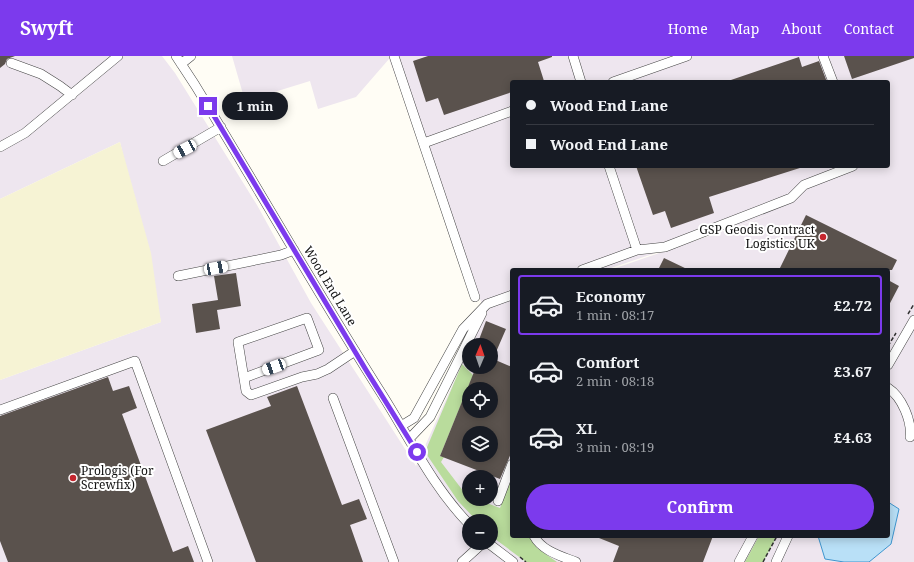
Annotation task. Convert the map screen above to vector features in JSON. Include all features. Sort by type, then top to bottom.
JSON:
[{"type":"street","name":"Wood End Lane","points":[[176,56],[221,127],[355,351],[402,426],[411,436],[441,490],[462,516]]},
{"type":"street","points":[[181,64],[192,56]]},
{"type":"street","points":[[394,56],[475,297]]},
{"type":"street","points":[[573,56],[579,80]]},
{"type":"street","points":[[619,80],[687,56]]},
{"type":"street","points":[[823,56],[831,80]]},
{"type":"street","points":[[1,145],[25,133],[72,95],[86,77],[113,58]]},
{"type":"street","points":[[11,63],[41,74],[72,95]]},
{"type":"street","points":[[424,144],[510,112]]},
{"type":"street","points":[[163,161],[221,127]]},
{"type":"street","points":[[610,168],[637,250]]},
{"type":"street","points":[[588,268],[637,250],[665,247],[791,198],[804,185],[848,168]]},
{"type":"street","points":[[178,276],[281,255],[294,250]]},
{"type":"street","points":[[402,426],[414,418],[463,329],[487,304],[510,296]]},
{"type":"street","points":[[411,436],[430,417],[487,304]]},
{"type":"street","points":[[244,378],[318,350],[307,318],[238,342],[246,391],[252,395],[302,377],[317,374],[328,369],[355,351]]},
{"type":"street","points":[[890,362],[914,320]]},
{"type":"street","points":[[0,410],[135,361],[208,562]]},
{"type":"street","points":[[433,383],[445,389]]},
{"type":"street","points":[[890,389],[898,398],[905,413],[910,425],[910,437]]},
{"type":"street","points":[[334,398],[394,562]]},
{"type":"street","points":[[498,501],[510,469]]},
{"type":"street","points":[[535,538],[537,542],[553,553],[576,562]]},
{"type":"street","points":[[738,562],[752,538]]},
{"type":"street","points":[[776,562],[787,538]]},
{"type":"street","points":[[462,562],[475,550]]},
{"type":"street","points":[[497,550],[513,562]]},
{"type":"path","points":[[763,562],[776,538]]},
{"type":"shaded area","points":[[0,56],[162,56],[175,73],[257,205],[311,303],[416,466],[462,364],[462,374],[498,374],[498,338],[474,338],[485,312],[389,59],[356,97],[318,109],[310,81],[245,101],[232,56],[914,56],[914,562],[0,562],[0,380],[161,322],[120,142],[0,199]]},
{"type":"shaded area","points":[[120,142],[151,253],[161,322],[0,380],[0,199]]},
{"type":"green space","points":[[462,364],[462,374],[473,375],[470,382],[462,382],[462,402],[440,456],[444,457],[441,462],[462,489],[462,505],[425,452]]},
{"type":"green space","points":[[510,482],[510,538],[530,538],[537,548],[557,562],[526,562],[498,541],[498,514],[470,514],[463,506],[495,506],[500,508]]},
{"type":"green space","points":[[758,538],[776,538],[763,562],[745,562]]},
{"type":"water","points":[[890,503],[899,509],[891,544],[869,562],[844,562],[825,559],[819,538],[890,538]]},
{"type":"building","points":[[0,56],[15,56],[7,59],[5,64],[0,68]]},
{"type":"building","points":[[428,56],[552,56],[538,62],[544,80],[510,80],[510,93],[444,115],[438,98],[426,102],[413,61]]},
{"type":"building","points":[[844,56],[914,56],[914,58],[852,79]]},
{"type":"building","points":[[799,57],[802,67],[819,61],[826,80],[731,80]]},
{"type":"building","points":[[637,168],[800,168],[709,197],[714,213],[671,228],[665,211],[653,215]]},
{"type":"building","name":"GSP Geodis Contract Logistics UK","points":[[806,215],[897,260],[892,270],[890,270],[890,268],[780,268]]},
{"type":"building","points":[[664,258],[685,268],[659,268]]},
{"type":"building","points":[[236,273],[241,306],[217,310],[220,329],[196,333],[192,304],[218,300],[214,276]]},
{"type":"building","points":[[890,281],[899,286],[890,303]]},
{"type":"building","points":[[486,321],[506,329],[498,347],[498,338],[480,338]]},
{"type":"building","points":[[498,361],[510,366],[510,456],[500,479],[498,478],[498,470],[477,470],[440,456],[462,402],[462,418],[498,418],[498,382],[470,382],[473,374],[498,374]]},
{"type":"building","name":"Prologis (For Screwfix)","points":[[108,377],[113,391],[129,386],[137,408],[122,414],[173,552],[188,546],[194,562],[8,562],[0,541],[0,416]]},
{"type":"building","points":[[297,386],[342,505],[359,499],[367,519],[350,525],[363,562],[256,562],[206,430],[271,406],[267,397]]},
{"type":"building","points":[[599,538],[712,538],[703,562],[613,562],[619,546]]},
{"type":"place","name":"GSP Geodis Contract Logistics UK","points":[[823,237]]},
{"type":"place","name":"Prologis (For Screwfix)","points":[[73,478]]},
{"type":"route","points":[[208,106],[366,370],[417,452]]}]
